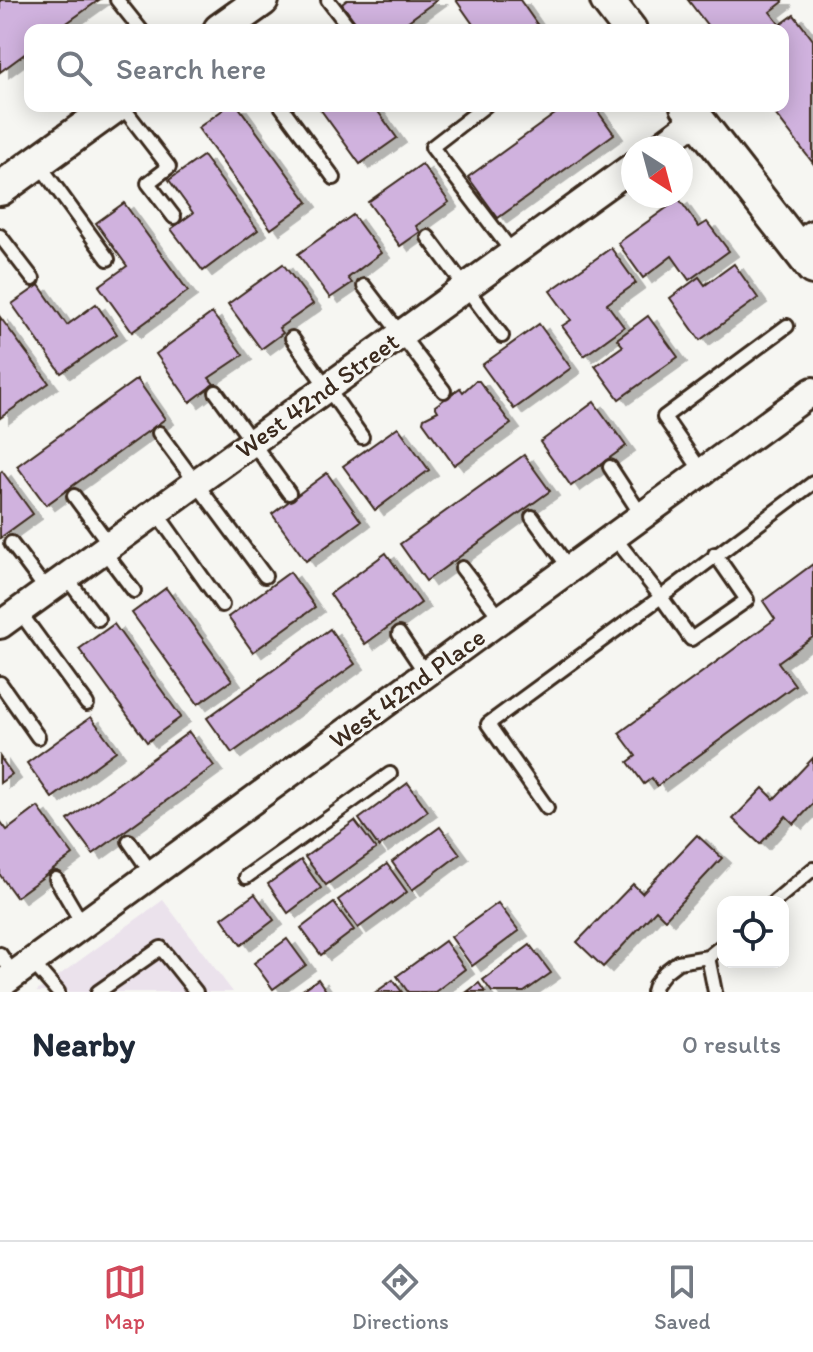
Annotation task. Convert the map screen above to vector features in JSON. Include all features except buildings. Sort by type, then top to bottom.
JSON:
[{"type":"street","points":[[607,0],[625,24]]},
{"type":"street","points":[[229,24],[256,2]]},
{"type":"street","points":[[0,189],[107,112]]},
{"type":"street","points":[[670,136],[692,113],[808,250]]},
{"type":"street","name":"West 42nd Street","points":[[9,618],[621,175]]},
{"type":"street","name":"West 42nd Place","points":[[12,969],[83,925],[813,391]]},
{"type":"lane","points":[[117,0],[136,24]]},
{"type":"lane","points":[[328,0],[346,24]]},
{"type":"lane","points":[[127,112],[169,167],[148,183],[174,217]]},
{"type":"lane","points":[[285,112],[334,178]]},
{"type":"lane","points":[[477,112],[432,147],[513,253]]},
{"type":"lane","points":[[38,162],[108,259]]},
{"type":"lane","points":[[0,236],[33,279]]},
{"type":"lane","points":[[428,237],[502,336]]},
{"type":"lane","points":[[364,286],[444,391]]},
{"type":"lane","points":[[702,472],[664,417],[787,326]]},
{"type":"lane","points":[[292,338],[362,437]]},
{"type":"lane","points":[[216,392],[289,493]]},
{"type":"lane","points":[[159,433],[265,576]]},
{"type":"lane","points":[[610,467],[642,516]]},
{"type":"lane","points":[[547,808],[488,724],[813,483]]},
{"type":"lane","points":[[74,496],[134,591]]},
{"type":"lane","points":[[156,512],[222,605]]},
{"type":"lane","points":[[532,517],[570,569]]},
{"type":"lane","points":[[614,537],[691,639],[747,600],[715,554]]},
{"type":"lane","points":[[11,543],[98,619]]},
{"type":"lane","points":[[462,568],[501,619]]},
{"type":"lane","points":[[9,618],[87,704]]},
{"type":"lane","points":[[399,634],[426,674]]},
{"type":"lane","points":[[0,683],[38,737]]},
{"type":"lane","points":[[246,877],[390,774]]},
{"type":"lane","points":[[129,841],[152,874]]},
{"type":"lane","points":[[781,896],[813,869]]},
{"type":"lane","points":[[56,879],[83,925]]},
{"type":"lane","points":[[98,992],[161,948],[196,992]]},
{"type":"lane","points":[[653,992],[665,972],[678,962],[708,957],[717,950]]},
{"type":"lane","points":[[708,957],[715,992]]},
{"type":"lane","points":[[12,969],[58,992]]},
{"type":"shaded area","points":[[163,900],[233,992],[36,992]]}]
